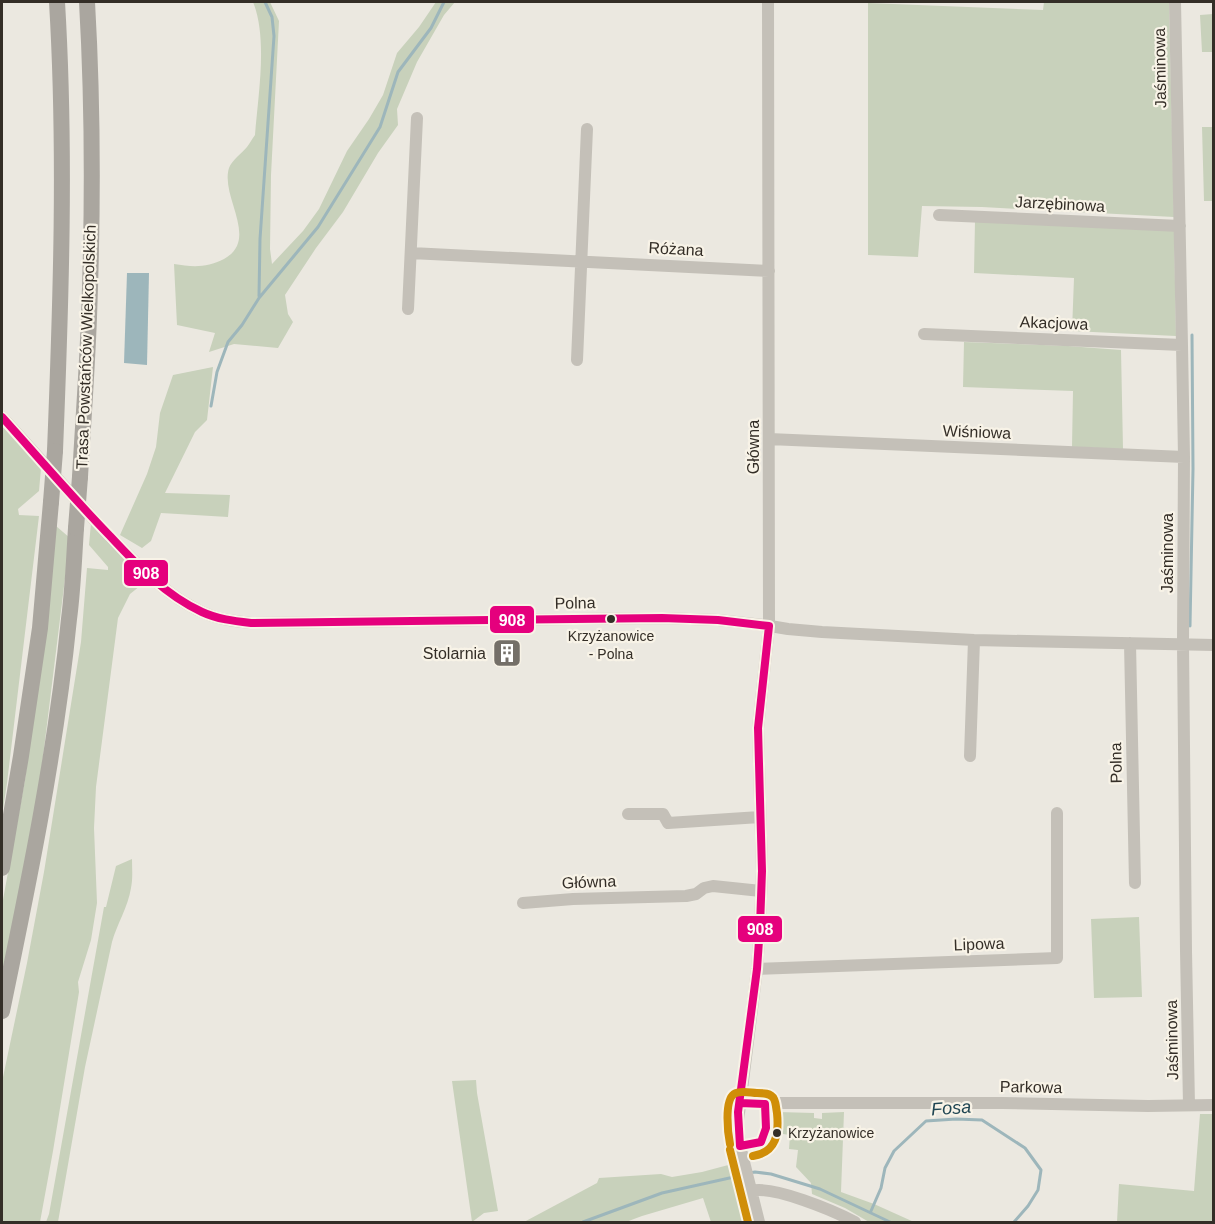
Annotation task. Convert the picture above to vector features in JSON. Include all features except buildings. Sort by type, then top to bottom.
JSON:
[{"type":"highway","name":"Trasa Powstańców Wielkopolskich","points":[[2,868],[40,628],[55,452],[63,193],[57,2]]},
{"type":"highway","name":"Trasa Powstańców Wielkopolskich","points":[[2,1011],[26,895],[58,710],[70,618],[89,318],[92,201],[90,47],[87,2]]},
{"type":"street","name":"Główna","points":[[759,1222],[738,1137],[738,1112],[757,969],[762,871],[758,728],[770,626],[768,2]]},
{"type":"street","name":"Jaśminowa","points":[[1175,2],[1184,457],[1183,644],[1190,1105]]},
{"type":"street","points":[[408,309],[417,118]]},
{"type":"street","points":[[577,360],[586,129]]},
{"type":"street","name":"Jarzębinowa","points":[[939,215],[1180,226]]},
{"type":"street","name":"Różana","points":[[411,253],[769,271]]},
{"type":"street","name":"Akacjowa","points":[[924,333],[1182,345]]},
{"type":"street","name":"Polna","points":[[2,417],[152,580],[184,603],[213,617],[252,623],[662,618],[718,620],[811,631],[974,640],[1214,645]]},
{"type":"street","name":"Wiśniowa","points":[[769,439],[1184,457]]},
{"type":"street","points":[[970,756],[974,640]]},
{"type":"street","name":"Polna","points":[[1130,643],[1135,882]]},
{"type":"street","name":"Lipowa","points":[[757,969],[1057,958],[1057,813]]},
{"type":"street","points":[[628,814],[663,814],[668,823],[760,817]]},
{"type":"street","name":"Główna","points":[[523,903],[573,899],[686,896],[713,886],[761,891]]},
{"type":"street","name":"Parkowa","points":[[740,1103],[1214,1105]]},
{"type":"street","points":[[750,1186],[812,1203],[855,1222]]},
{"type":"green space","points":[[253,2],[270,2],[279,21],[271,175],[270,249],[272,264],[303,231],[319,209],[347,151],[383,95],[397,53],[436,2],[455,2],[444,15],[417,62],[397,109],[398,125],[378,153],[343,212],[285,295],[288,314],[293,322],[278,348],[234,344],[209,352],[215,333],[177,325],[174,264],[199,266],[218,262],[234,251],[239,240],[237,217],[229,192],[228,179],[230,165],[255,135],[261,50],[258,17]]},
{"type":"green space","points":[[1044,2],[1169,2],[1174,217],[922,206],[918,257],[868,255],[868,3],[1043,10]]},
{"type":"green space","points":[[1213,14],[1213,52],[1202,52],[1200,15]]},
{"type":"green space","points":[[1202,127],[1213,127],[1213,201],[1204,201]]},
{"type":"green space","points":[[975,221],[1174,230],[1176,336],[1072,331],[1074,278],[974,273]]},
{"type":"green space","points":[[964,342],[1121,350],[1123,449],[1072,447],[1073,391],[963,387]]},
{"type":"green space","points":[[213,367],[207,420],[195,432],[165,493],[230,495],[228,517],[161,513],[151,541],[142,548],[120,535],[147,474],[156,447],[160,413],[173,375]]},
{"type":"green space","points":[[2,426],[41,468],[39,491],[18,509],[19,515],[39,516],[2,815]]},
{"type":"green space","points":[[91,523],[117,549],[141,579],[140,586],[130,594],[118,618],[96,787],[94,828],[97,903],[91,940],[78,982],[79,992],[40,1222],[2,1222],[2,1082],[44,872],[81,642],[87,568],[108,570],[108,567],[89,545]]},
{"type":"green space","points":[[56,526],[70,538],[40,781],[2,984],[2,905],[25,780]]},
{"type":"green space","points":[[132,859],[131,888],[112,942],[85,1067],[58,1222],[46,1222],[104,907],[106,907],[116,866]]},
{"type":"green space","points":[[1139,917],[1142,997],[1094,998],[1091,919]]},
{"type":"green space","points":[[476,1080],[498,1211],[484,1213],[472,1222],[452,1081]]},
{"type":"green space","points":[[778,1112],[814,1113],[814,1118],[822,1119],[822,1113],[844,1112],[841,1192],[914,1222],[869,1222],[845,1208],[812,1194],[811,1183],[796,1167],[798,1150],[789,1149],[790,1135],[776,1133],[780,1116]]},
{"type":"green space","points":[[1200,1114],[1213,1114],[1213,1222],[1117,1222],[1119,1184],[1194,1191]]},
{"type":"green space","points":[[732,1164],[740,1180],[735,1186],[741,1185],[751,1222],[711,1222],[703,1198],[626,1222],[524,1222],[597,1183],[599,1178],[661,1174],[672,1177]]},
{"type":"water","points":[[127,273],[149,273],[147,365],[124,363]]},
{"type":"waterway","points":[[259,296],[260,239],[274,36],[272,17],[265,2]]},
{"type":"waterway","points":[[211,406],[217,372],[228,342],[259,298],[318,227],[380,127],[398,72],[431,28],[444,2]]},
{"type":"waterway","points":[[1190,626],[1193,469],[1192,335]]},
{"type":"waterway","name":"Fosa","points":[[871,1211],[881,1188],[885,1168],[894,1151],[926,1121],[982,1120],[1025,1148],[1041,1170],[1038,1190],[1014,1222]]},
{"type":"waterway","points":[[749,1173],[771,1174],[820,1189],[890,1222]]},
{"type":"waterway","points":[[583,1222],[662,1193],[743,1175]]},
{"type":"transit line","name":"908","points":[[2,417],[141,568],[176,597],[214,616],[251,623],[662,618],[718,620],[769,626]]},
{"type":"transit line","name":"908","points":[[740,1103],[765,1104],[766,1128],[761,1142],[740,1146],[738,1112],[757,969],[760,926],[762,871],[758,728],[769,626]]},
{"type":"transit line","points":[[730,1144],[729,1103],[734,1094],[739,1092],[769,1094],[776,1104],[777,1134],[772,1146],[761,1154],[753,1156]]},
{"type":"transit line","points":[[730,1150],[748,1222]]},
{"type":"place","name":"Krzyżanowice - Polna","points":[[611,619]]},
{"type":"place","name":"Stolarnia","points":[[507,653]]},
{"type":"place","name":"Krzyżanowice","points":[[777,1133]]}]
